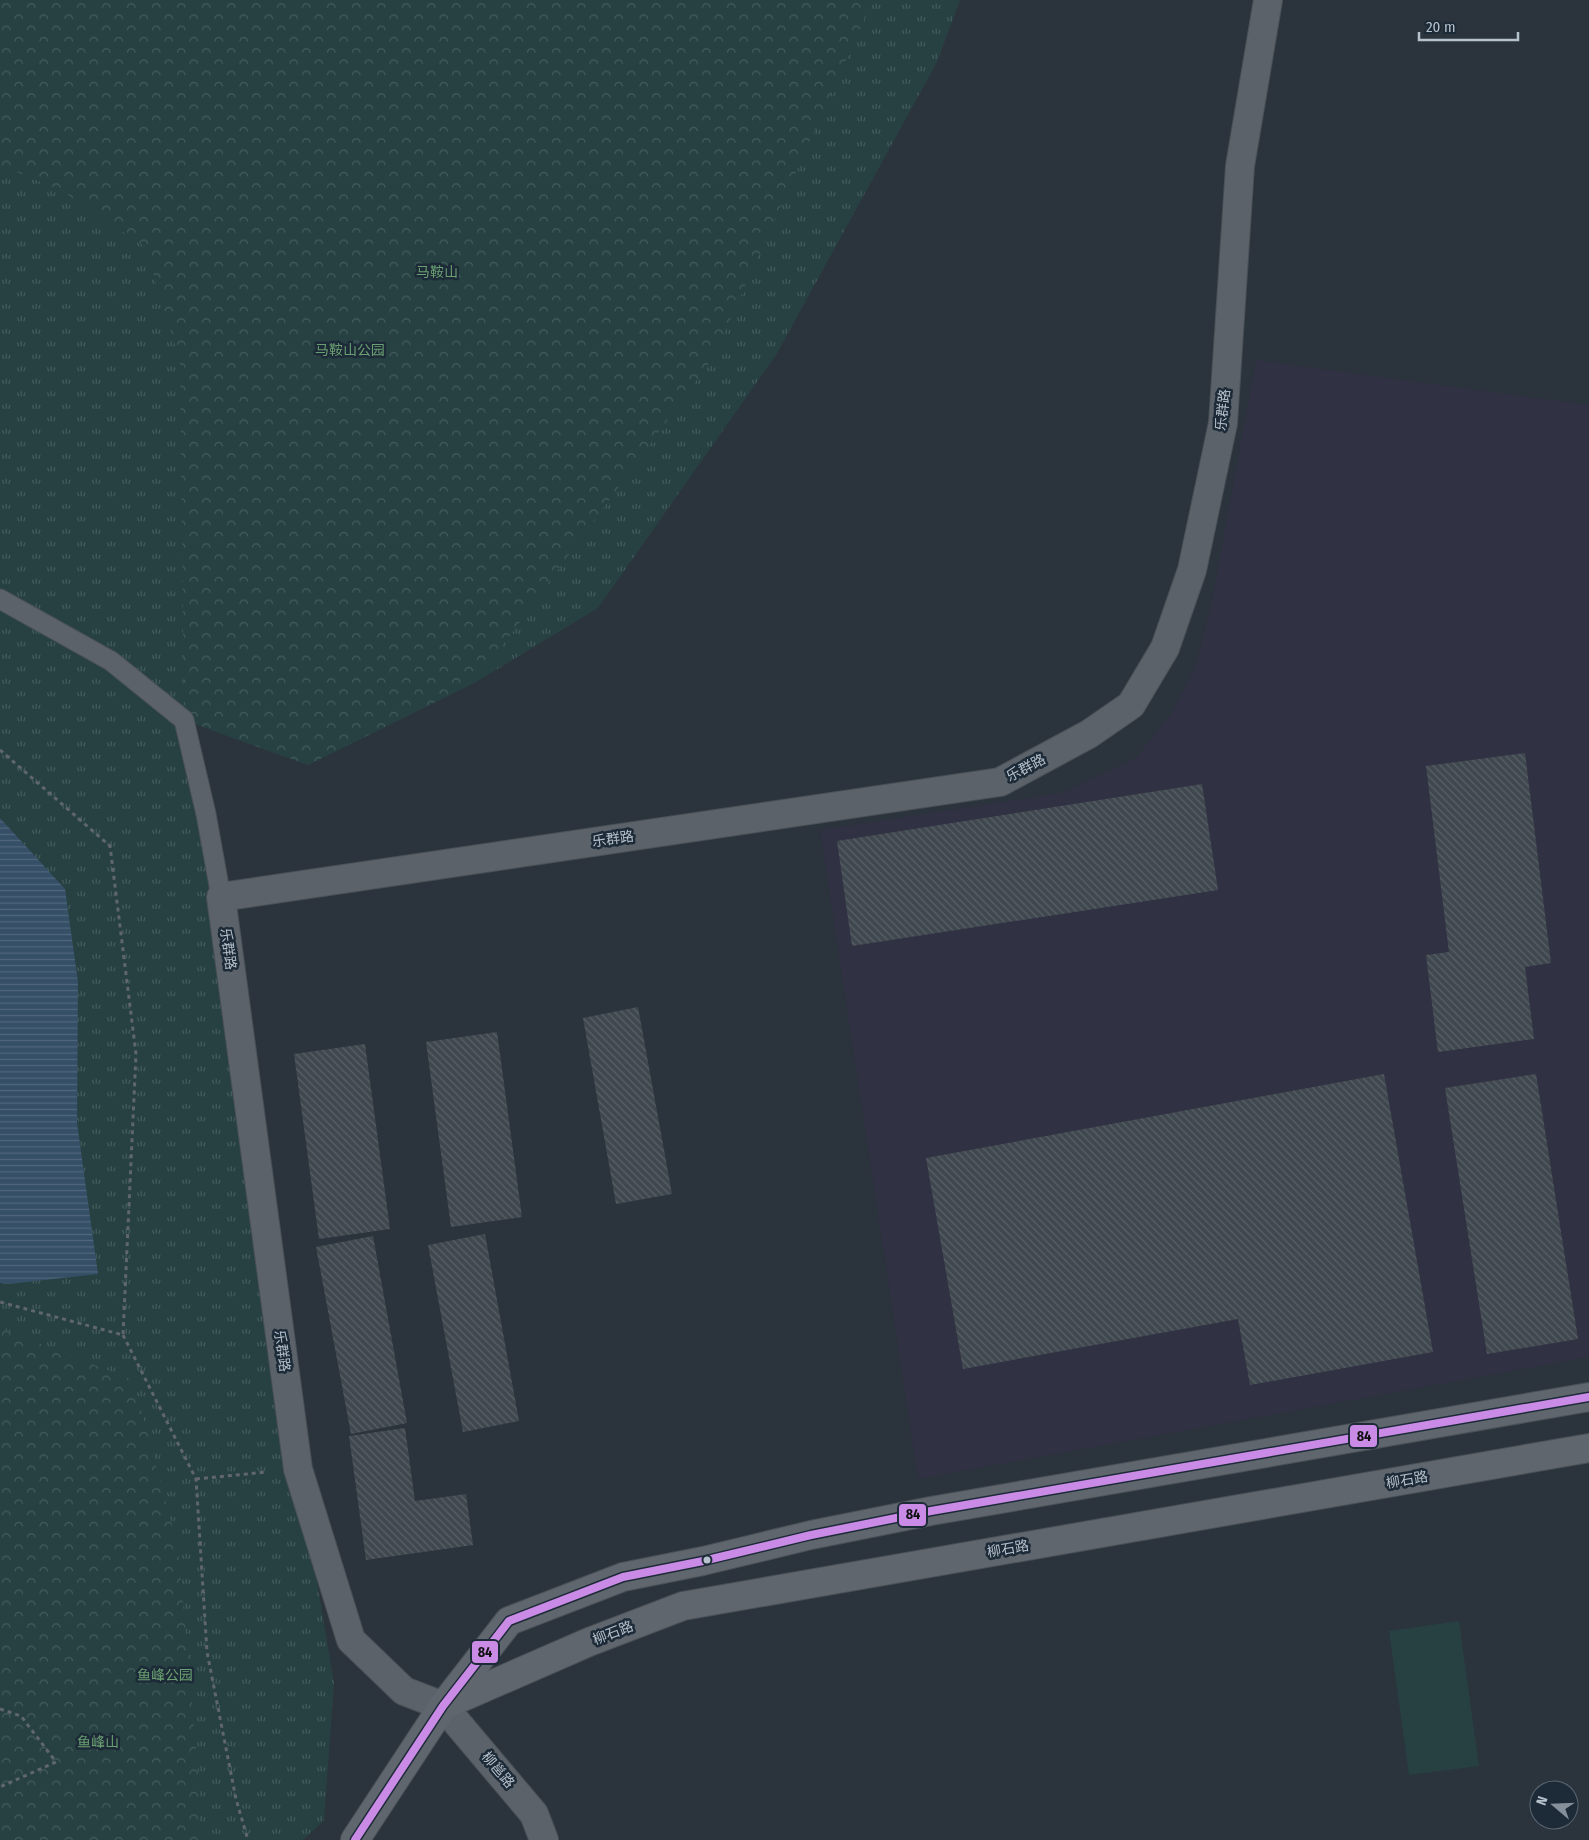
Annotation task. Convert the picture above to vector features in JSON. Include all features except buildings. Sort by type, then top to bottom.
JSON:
[{"type":"main road","points":[[355,1840],[443,1706],[509,1622],[623,1577],[703,1562],[811,1534],[931,1511],[1589,1398]]},
{"type":"main road","name":"柳石路","points":[[443,1706],[589,1642],[683,1606],[1589,1448]]},
{"type":"street","name":"乐群路","points":[[443,1706],[404,1691],[352,1640],[298,1470],[221,897],[1000,782],[1089,734],[1131,705],[1165,648],[1192,570],[1223,423],[1240,166],[1268,0]]},
{"type":"street","name":"柳邕路","points":[[443,1706],[534,1814],[544,1840]]},
{"type":"lane","points":[[0,599],[111,661],[184,720],[206,814],[221,897]]},
{"type":"path","points":[[0,750],[110,846],[136,1054],[124,1335],[196,1479],[207,1652],[236,1799],[248,1840]]},
{"type":"path","points":[[0,1302],[124,1335]]},
{"type":"path","points":[[196,1479],[298,1470]]},
{"type":"path","points":[[0,1709],[20,1716],[56,1762],[0,1787]]},
{"type":"shaded area","points":[[1256,360],[1589,405],[1589,1357],[918,1479],[820,830],[1061,793],[1135,759],[1170,715],[1195,668],[1212,601]]},
{"type":"shaded area","points":[[0,818],[65,889],[78,982],[77,1123],[98,1274],[9,1284],[0,1283]]},
{"type":"green space","name":"马鞍山公园","points":[[0,0],[960,0],[937,62],[776,355],[598,608],[476,682],[308,765],[185,720],[221,897],[298,1469],[334,1683],[324,1820],[303,1840],[0,1840]]},
{"type":"green space","name":"马鞍山","points":[[0,0],[873,0],[713,358],[476,682],[308,765],[184,720],[180,361],[145,247],[62,191],[0,165]]},
{"type":"green space","name":"鱼峰山","points":[[0,1328],[133,1380],[178,1547],[199,1783],[200,1840],[0,1840]]},
{"type":"green space","points":[[1459,1621],[1479,1766],[1409,1775],[1389,1631]]},
{"type":"transit line","name":"84","points":[[355,1840],[443,1706],[509,1621],[623,1577],[703,1561],[811,1535],[931,1511],[1589,1397]]},
{"type":"park label","name":"鱼峰公园","points":[[165,1675]]}]
